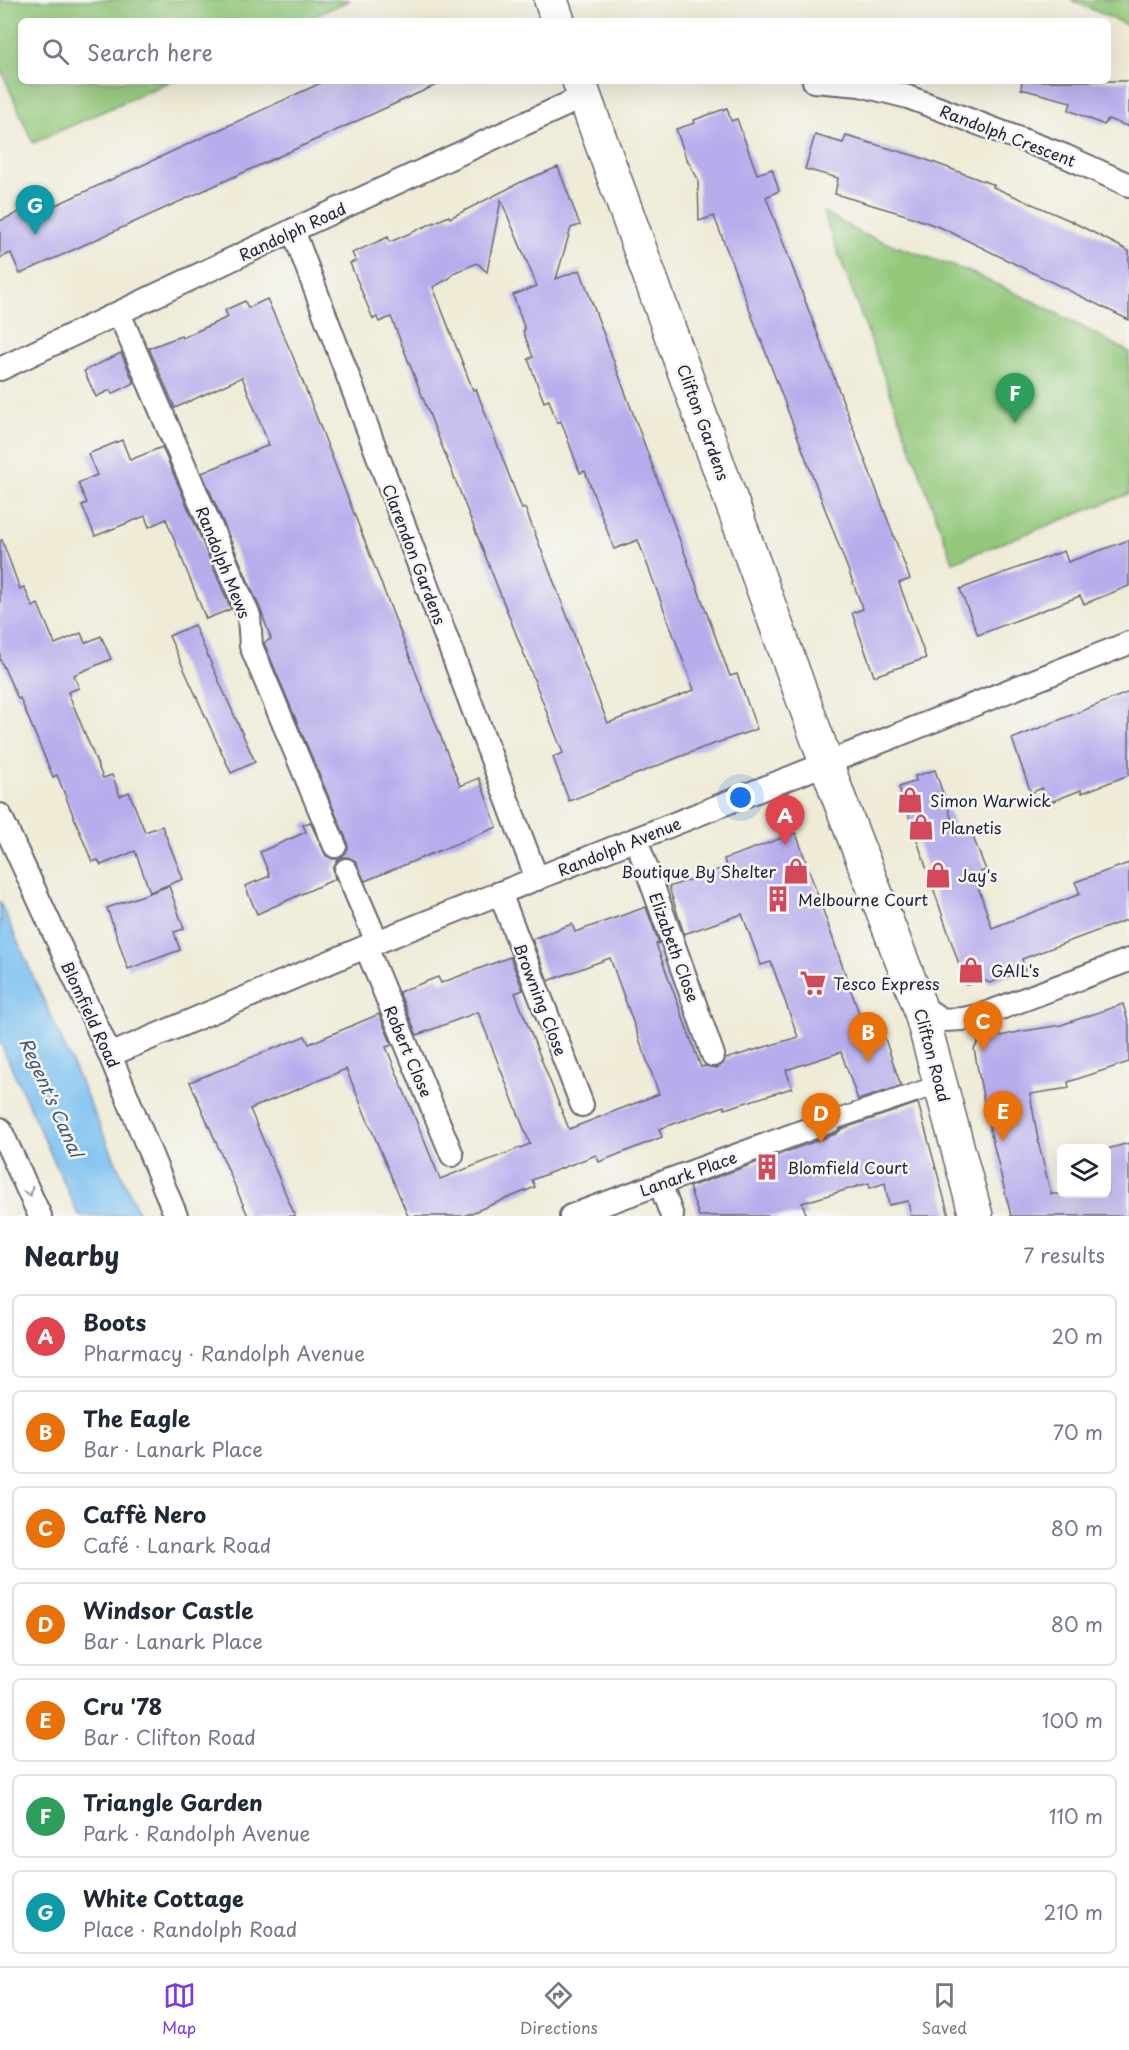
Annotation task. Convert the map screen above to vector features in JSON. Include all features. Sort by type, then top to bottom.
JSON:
[{"type":"main road","points":[[551,0],[557,18]]},
{"type":"main road","name":"Clifton Gardens","points":[[582,88],[827,763]]},
{"type":"main road","name":"Clifton Road","points":[[827,763],[919,1005],[976,1216]]},
{"type":"street","name":"Randolph Crescent","points":[[848,84],[908,97],[1065,156],[1129,185]]},
{"type":"street","name":"Randolph Road","points":[[0,369],[293,230],[582,88]]},
{"type":"street","name":"Clarendon Gardens","points":[[293,230],[537,879]]},
{"type":"street","name":"Randolph Mews","points":[[119,313],[249,616],[251,646],[335,846]]},
{"type":"street","name":"Randolph Avenue","points":[[110,1055],[372,944],[1129,643]]},
{"type":"street","name":"Blomfield Road","points":[[0,815],[110,1055],[176,1216]]},
{"type":"street","name":"Elizabeth Close","points":[[636,839],[713,1055]]},
{"type":"street","points":[[346,870],[372,944]]},
{"type":"street","name":"Browning Close","points":[[500,893],[582,1105]]},
{"type":"street","name":"Robert Close","points":[[372,944],[452,1155]]},
{"type":"street","points":[[919,1005],[943,1020],[982,1015],[1129,960]]},
{"type":"street","name":"Lanark Place","points":[[571,1216],[831,1121],[941,1084]]},
{"type":"street","points":[[0,1129],[40,1216]]},
{"type":"street","points":[[660,1183],[672,1216]]},
{"type":"green space","points":[[0,0],[350,0],[311,18],[18,18],[18,84],[164,84],[33,143],[0,67]]},
{"type":"green space","points":[[1071,0],[1129,0],[1129,26]]},
{"type":"green space","points":[[823,212],[862,234],[972,273],[1041,305],[1129,352],[1129,494],[953,562]]},
{"type":"water","name":"Regent's Canal","points":[[0,902],[140,1216],[79,1216],[0,1042]]},
{"type":"building","points":[[1111,81],[1129,81],[1129,127],[1108,119],[1104,125],[1069,110],[1071,102],[1021,89],[1022,84],[1111,84]]},
{"type":"building","points":[[318,84],[438,84],[20,274],[11,253],[0,258],[0,221],[52,197],[56,205]]},
{"type":"building","points":[[727,108],[731,121],[737,119],[757,174],[772,169],[779,191],[766,197],[910,579],[899,583],[926,658],[874,676],[852,613],[863,609],[714,216],[699,221],[698,179],[686,158],[676,129]]},
{"type":"building","points":[[815,135],[843,143],[846,136],[919,157],[994,185],[993,187],[1069,220],[1129,251],[1129,320],[942,228],[835,194],[838,178],[805,169]]},
{"type":"building","points":[[558,167],[580,225],[571,228],[556,279],[580,270],[730,676],[737,674],[757,729],[702,748],[569,801],[553,757],[563,753],[391,317],[379,322],[377,317],[373,319],[350,263],[356,261],[352,253],[388,237],[390,242],[449,216],[450,218],[523,181]],"holes":[[[501,200],[537,286],[513,295],[533,357],[528,359],[544,402],[549,400],[557,423],[561,421],[580,473],[585,471],[614,549],[638,540],[694,690],[608,723],[525,508],[522,509],[476,389],[473,390],[433,287],[450,278],[453,273],[477,263],[487,272]]]},
{"type":"building","points":[[267,299],[292,354],[460,786],[479,778],[497,827],[365,881],[354,860],[342,857],[348,848],[347,841],[264,643],[271,639],[261,611],[202,473],[269,445],[242,377],[175,408],[149,348],[181,336],[182,338],[228,317],[225,310],[245,301],[248,308]]},
{"type":"building","points":[[121,353],[134,383],[112,394],[110,390],[96,397],[84,371]]},
{"type":"building","points":[[122,440],[130,460],[162,447],[231,609],[206,619],[166,519],[149,527],[145,516],[95,536],[82,505],[87,503],[78,483],[97,475],[88,454]]},
{"type":"building","points":[[2,540],[20,589],[24,587],[33,607],[38,604],[55,644],[81,633],[85,643],[101,636],[111,659],[74,675],[79,688],[68,692],[103,778],[112,775],[120,796],[129,792],[145,832],[162,826],[183,879],[150,892],[135,851],[101,865],[98,860],[92,862],[57,775],[53,777],[20,698],[18,699],[0,659],[0,541]]},
{"type":"building","points":[[1129,540],[1129,586],[1084,604],[1080,596],[978,635],[960,589],[1064,551],[1068,562]]},
{"type":"building","points":[[194,625],[255,762],[231,773],[169,636]]},
{"type":"building","points":[[1129,692],[1129,775],[1048,803],[1042,788],[1031,793],[1012,739]]},
{"type":"building","points":[[935,770],[955,829],[968,824],[986,870],[974,875],[992,928],[1080,894],[1075,882],[1129,863],[1129,919],[1022,959],[1025,970],[990,983],[983,980],[966,985],[899,787],[916,781],[915,776]]},
{"type":"building","points":[[310,822],[326,856],[339,859],[333,868],[335,879],[257,914],[245,886],[270,876],[260,852],[306,832],[303,825]]},
{"type":"building","points":[[796,833],[869,1042],[884,1036],[901,1086],[858,1100],[841,1052],[786,1070],[792,1088],[725,1109],[724,1106],[659,1129],[662,1137],[599,1162],[596,1155],[562,1168],[532,1180],[535,1187],[464,1216],[408,1216],[346,1069],[250,1109],[295,1216],[248,1216],[190,1082],[305,1036],[309,1044],[379,1014],[392,1045],[386,1047],[440,1179],[530,1144],[478,1012],[417,1035],[399,992],[438,977],[441,983],[510,957],[523,990],[515,993],[569,1129],[659,1094],[610,958],[548,981],[532,939],[572,924],[575,932],[646,907],[659,943],[656,944],[701,1067],[717,1068],[723,1064],[725,1059],[798,1037],[771,962],[761,965],[742,914],[684,934],[669,887],[726,867],[724,859]]},
{"type":"building","points":[[169,886],[184,929],[174,932],[180,950],[128,969],[107,908]]},
{"type":"building","points":[[1123,1004],[1129,1024],[1129,1062],[1068,1082],[1069,1088],[1030,1094],[1051,1194],[1057,1194],[1057,1198],[1111,1198],[1111,1148],[1129,1143],[1129,1216],[1011,1216],[987,1118],[974,1049],[979,1041],[1061,1025]]},
{"type":"building","points":[[918,1103],[949,1216],[911,1216],[908,1201],[889,1205],[885,1183],[870,1188],[869,1183],[802,1203],[807,1216],[699,1216],[689,1187]]},
{"type":"place","name":"White Cottage","points":[[35,235]]},
{"type":"place","name":"Triangle Garden","points":[[1015,423]]},
{"type":"place","name":"Simon Warwick","points":[[910,800]]},
{"type":"place","name":"Planetis","points":[[921,827]]},
{"type":"place","name":"Boots","points":[[785,845]]},
{"type":"place","name":"Boutique By Shelter","points":[[796,871]]},
{"type":"place","name":"Jay's","points":[[938,875]]},
{"type":"place","name":"Melbourne Court","points":[[778,899]]},
{"type":"place","name":"GAIL's","points":[[971,970]]},
{"type":"place","name":"Tesco Express","points":[[813,983]]},
{"type":"place","name":"Caffè Nero","points":[[983,1051]]},
{"type":"place","name":"The Eagle","points":[[868,1062]]},
{"type":"place","name":"Cru '78","points":[[1003,1141]]},
{"type":"place","name":"Windsor Castle","points":[[821,1143]]},
{"type":"place","name":"Blomfield Court","points":[[767,1167]]}]
